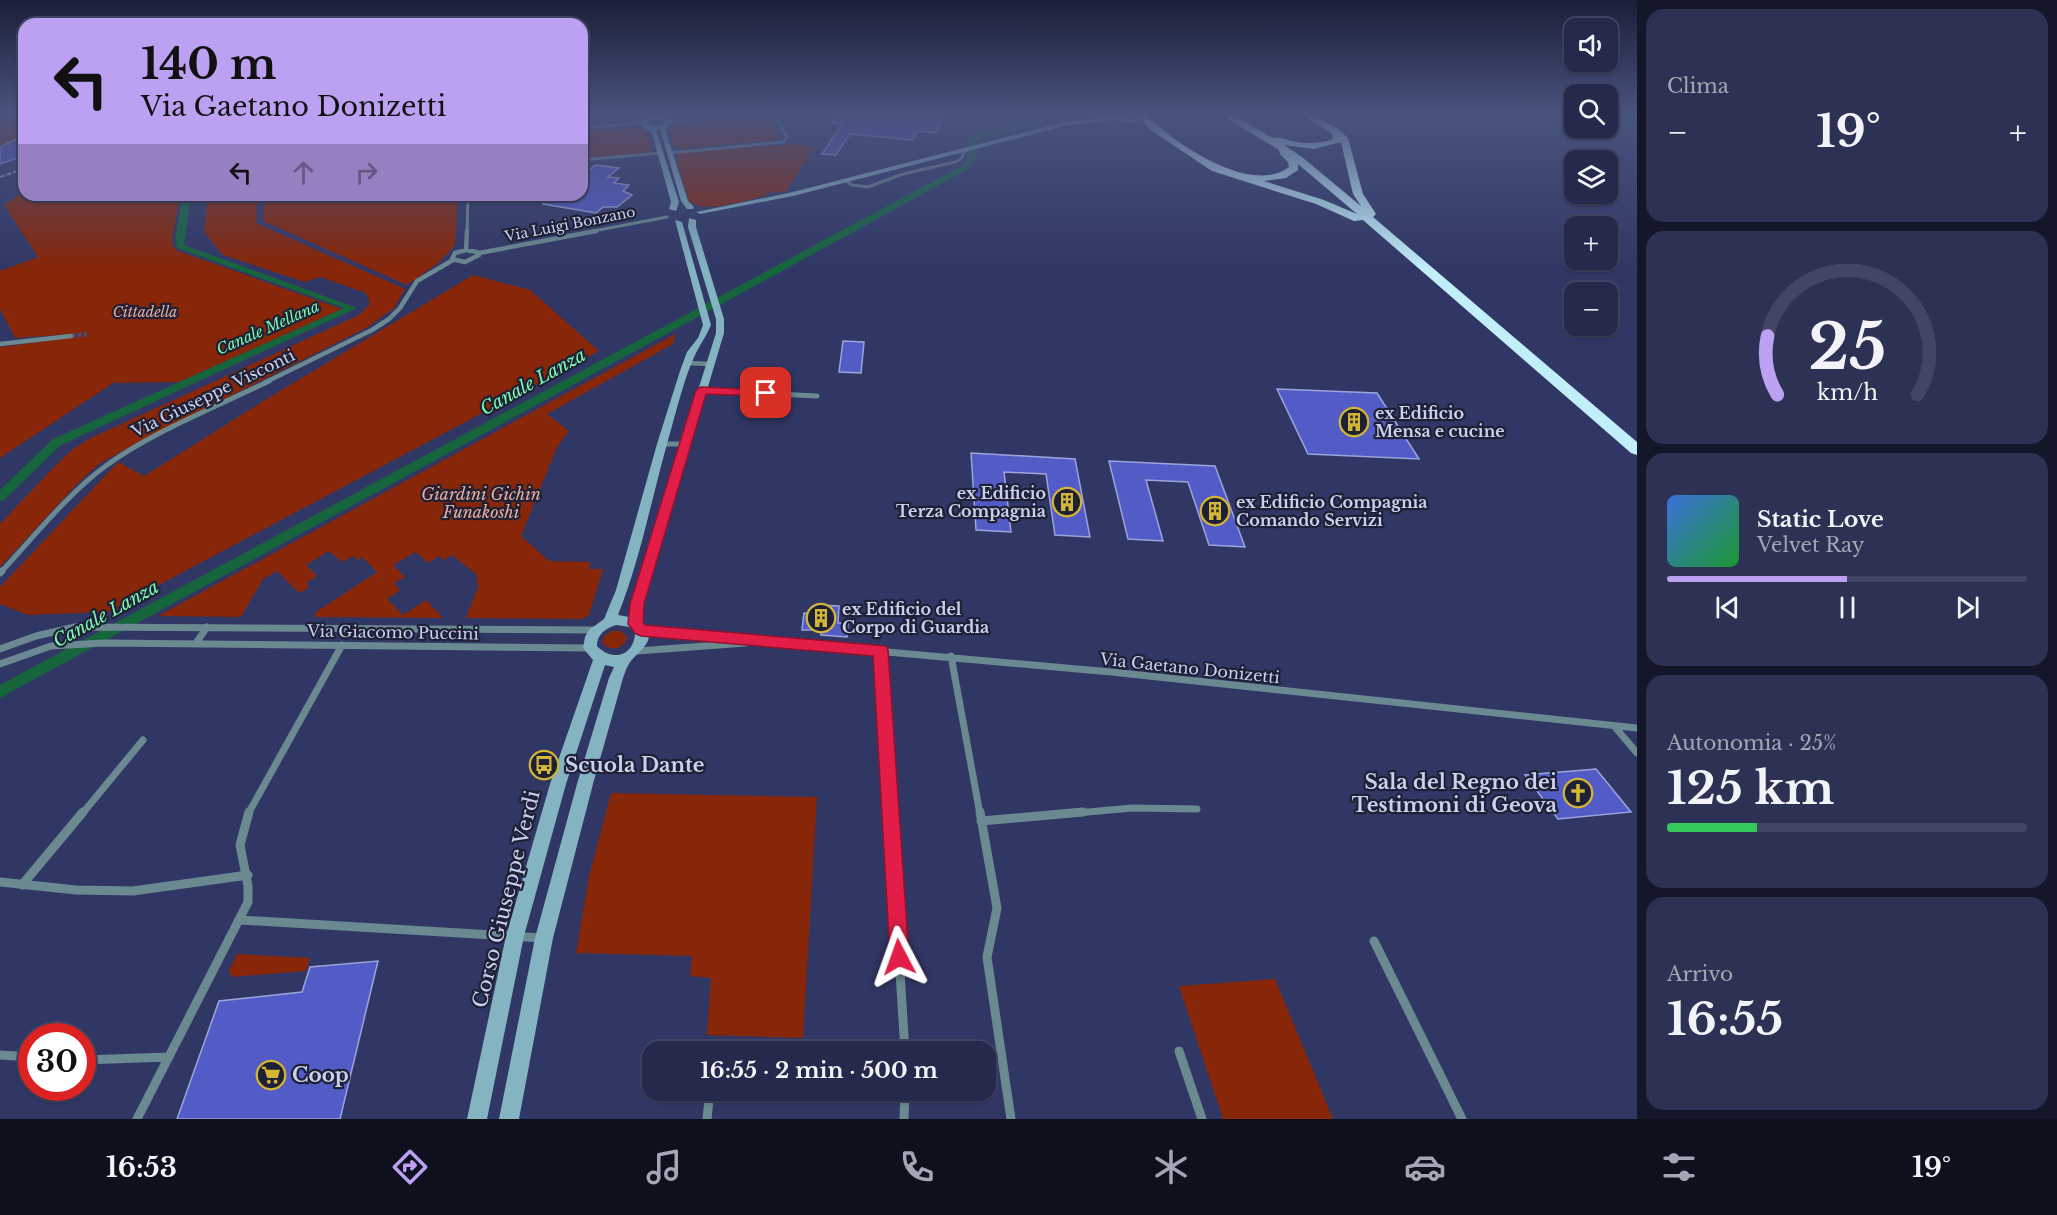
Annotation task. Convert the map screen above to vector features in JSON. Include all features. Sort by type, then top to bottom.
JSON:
[{"type":"highway","points":[[1212,165],[1232,175],[1320,202],[1358,219],[1410,261],[1436,277]]},
{"type":"highway","points":[[1232,175],[1279,177],[1288,174],[1294,168],[1294,165]]},
{"type":"highway","points":[[1306,165],[1637,450]]},
{"type":"highway","points":[[1352,165],[1363,203],[1383,226],[1424,261],[1436,277]]},
{"type":"street","points":[[664,165],[675,202],[673,209]]},
{"type":"street","points":[[674,165],[685,201],[690,207],[700,212],[793,194],[904,165]]},
{"type":"street","points":[[845,180],[860,186],[878,185],[903,174],[941,165]]},
{"type":"street","points":[[466,250],[468,201]]},
{"type":"street","points":[[690,207],[673,209],[667,213],[667,217],[678,222],[692,220],[699,217],[700,212]]},
{"type":"street","name":"Via Luigi Bonzano","points":[[453,260],[470,261],[479,253],[667,217]]},
{"type":"street","points":[[509,1119],[544,938],[588,773],[616,678],[643,637],[638,627],[637,604],[720,333],[717,311],[692,227],[692,220]]},
{"type":"street","points":[[609,622],[622,590],[662,444],[688,363],[706,330],[706,317],[678,222]]},
{"type":"street","points":[[453,260],[453,255],[466,250],[479,253]]},
{"type":"street","name":"Via Giuseppe Visconti","points":[[0,573],[85,483],[106,465],[136,446],[372,330],[389,319],[400,308],[417,281],[453,260]]},
{"type":"street","points":[[3,343],[71,336]]},
{"type":"street","points":[[688,363],[709,364]]},
{"type":"street","points":[[701,390],[817,396]]},
{"type":"street","points":[[662,444],[685,444]]},
{"type":"street","points":[[631,654],[608,661],[595,653],[591,636],[609,622],[623,620],[638,627]]},
{"type":"street","name":"Via Giacomo Puccini","points":[[0,649],[56,630],[75,627],[596,630]]},
{"type":"street","points":[[196,643],[207,627]]},
{"type":"street","name":"Via Gaetano Donizetti","points":[[638,627],[761,642],[951,656],[1615,728],[1637,728]]},
{"type":"street","name":"Via Gaetano Donizetti","points":[[631,654],[761,642]]},
{"type":"street","name":"Via Giacomo Puccini","points":[[0,663],[38,649],[104,644],[342,645],[595,653]]},
{"type":"street","points":[[137,1119],[248,902],[248,875],[242,859],[242,828],[254,801],[342,645]]},
{"type":"street","points":[[880,650],[904,1041]]},
{"type":"street","name":"Corso Giuseppe Verdi","points":[[477,1119],[515,936],[595,653]]},
{"type":"street","points":[[951,656],[997,908],[987,957],[1011,1119]]},
{"type":"street","points":[[1615,728],[1637,753]]},
{"type":"street","points":[[22,885],[143,740]]},
{"type":"street","points":[[981,821],[1132,808],[1197,809]]},
{"type":"street","points":[[0,882],[76,890],[133,891],[248,875]]},
{"type":"street","points":[[240,920],[544,938]]},
{"type":"street","points":[[1374,941],[1462,1119]]},
{"type":"street","points":[[1179,1051],[1202,1119]]},
{"type":"street","points":[[0,1055],[18,1056]]},
{"type":"street","points":[[96,1060],[169,1057]]},
{"type":"street","points":[[707,1119],[709,1101]]},
{"type":"street","points":[[904,1119],[905,1101]]},
{"type":"green space","points":[[678,165],[803,165],[785,192],[766,193],[768,195],[705,207],[689,201]]},
{"type":"green space","name":"Cittadella","points":[[18,196],[18,201],[179,201],[172,240],[173,246],[178,251],[342,309],[179,382],[113,383],[0,458],[0,347],[70,338],[73,334],[15,338],[0,309],[0,271],[38,257],[4,205]]},
{"type":"green space","points":[[207,201],[258,201],[256,223],[405,289],[394,308],[366,328],[99,464],[78,483],[0,567],[0,524],[72,450],[91,438],[359,315],[370,304],[366,293],[320,277],[305,282],[223,255],[204,232]]},
{"type":"green space","points":[[265,201],[458,201],[455,245],[438,263],[407,285],[263,221]]},
{"type":"green space","points":[[473,275],[530,290],[599,351],[108,612],[28,615],[0,604],[0,587],[118,462],[144,476]]},
{"type":"green space","name":"Giardini Gichin Funakoshi","points":[[675,334],[673,344],[547,414],[569,431],[557,447],[521,536],[549,561],[590,562],[589,569],[603,569],[589,615],[582,619],[466,618],[479,584],[477,575],[452,555],[444,560],[440,556],[428,563],[416,552],[393,565],[405,577],[394,583],[400,590],[387,599],[403,615],[426,600],[443,618],[314,617],[316,612],[377,572],[362,557],[358,560],[353,556],[342,562],[329,551],[306,565],[317,576],[306,583],[309,587],[299,593],[277,571],[263,579],[241,617],[158,616]]},
{"type":"green space","points":[[612,631],[621,631],[627,637],[619,648],[608,648],[602,641],[605,635]]},
{"type":"green space","points":[[611,793],[817,797],[803,1038],[707,1035],[711,978],[690,976],[692,956],[576,953],[589,876]]},
{"type":"green space","points":[[237,954],[310,958],[306,971],[232,977],[229,971]]},
{"type":"green space","points":[[1275,979],[1333,1119],[1223,1119],[1179,986]]},
{"type":"building","points":[[596,165],[619,168],[608,177],[619,178],[614,183],[629,185],[623,191],[632,195],[617,207],[603,207],[596,213],[543,204],[547,201],[588,201],[588,171]]},
{"type":"building","points":[[843,341],[864,342],[861,373],[839,372]]},
{"type":"building","name":"ex Edificio Mensa e cucine","points":[[1277,389],[1377,393],[1419,459],[1308,454]]},
{"type":"building","name":"ex Edificio Terza Compagnia","points":[[971,453],[1075,459],[1090,537],[1055,535],[1046,474],[1004,472],[1011,532],[976,530]]},
{"type":"building","name":"ex Edificio Compagnia Comando Servizi","points":[[1109,461],[1215,466],[1245,547],[1209,545],[1188,482],[1146,480],[1163,541],[1128,539]]},
{"type":"building","name":"ex Edificio del Corpo di Guardia","points":[[817,605],[839,606],[838,623],[848,623],[847,637],[821,635],[821,630],[802,630],[804,613],[817,614]]},
{"type":"building","name":"Sala del Regno dei Testimoni di Geova","points":[[1596,769],[1631,812],[1558,819],[1525,775]]},
{"type":"building","name":"Coop","points":[[378,961],[340,1119],[177,1119],[219,1001],[302,992],[310,967]]},
{"type":"waterway","name":"Canale Lanza","points":[[0,692],[967,165]]},
{"type":"waterway","name":"Canale Mellana","points":[[0,497],[57,442],[352,308],[180,246],[179,239],[186,201]]},
{"type":"tunnel","points":[[71,336],[87,334]]},
{"type":"railway","points":[[0,177],[18,171]]},
{"type":"place","name":"ex Edificio Mensa e cucine","points":[[1354,422]]},
{"type":"place","name":"ex Edificio Terza Compagnia","points":[[1067,502]]},
{"type":"place","name":"ex Edificio Compagnia Comando Servizi","points":[[1215,511]]},
{"type":"place","name":"ex Edificio del Corpo di Guardia","points":[[821,618]]},
{"type":"place","name":"Scuola Dante","points":[[544,765]]},
{"type":"place","name":"Sala del Regno dei Testimoni di Geova","points":[[1578,793]]},
{"type":"place","name":"Coop","points":[[271,1075]]},
{"type":"route","points":[[766,393],[701,390],[637,604],[635,624],[641,630],[672,631],[761,642],[880,650],[899,957]]}]
